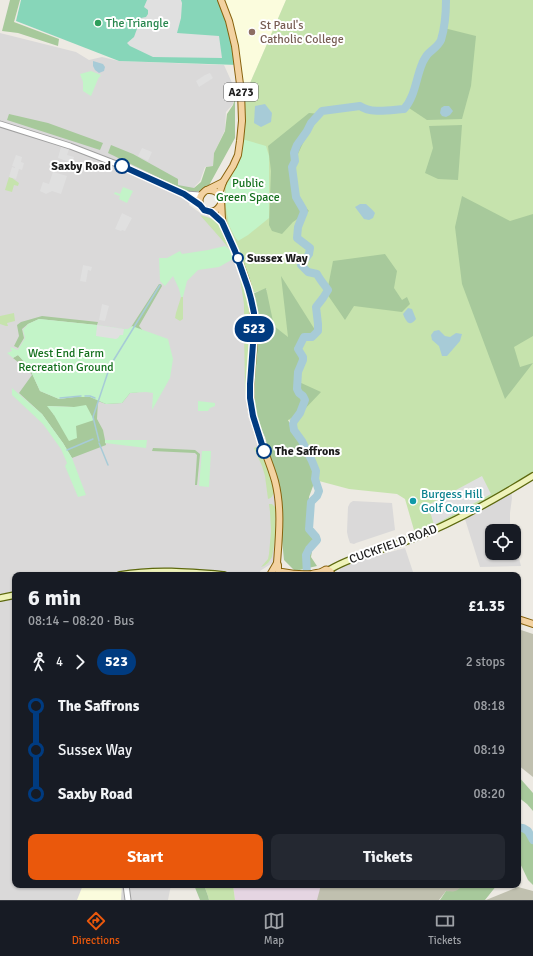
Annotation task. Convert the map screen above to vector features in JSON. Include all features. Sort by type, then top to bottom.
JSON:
[{"type":"main road","name":"A273","points":[[219,194],[223,182],[238,155],[242,121],[241,92],[235,46],[229,21],[221,0]]},
{"type":"main road","points":[[222,222],[211,212],[204,210],[200,205],[199,198],[205,191],[223,182]]},
{"type":"main road","points":[[207,190],[214,190],[219,194],[221,201],[222,222],[235,251],[248,288],[254,313],[250,398],[257,430],[277,490],[279,513],[275,572]]},
{"type":"main road","points":[[211,212],[217,209],[221,204]]},
{"type":"main road","name":"CUCKFIELD ROAD","points":[[331,572],[336,566],[343,562],[411,539],[464,516],[533,476]]},
{"type":"main road","points":[[322,572],[325,569],[331,572]]},
{"type":"main road","points":[[144,572],[172,572]]},
{"type":"main road","points":[[0,598],[12,596]]},
{"type":"main road","points":[[521,620],[533,624]]},
{"type":"street","points":[[0,124],[76,148],[132,170],[184,194],[200,205]]},
{"type":"street","points":[[184,194],[200,195]]},
{"type":"street","points":[[126,888],[128,900]]},
{"type":"shaded area","points":[[147,0],[181,0],[181,18],[177,33],[219,36],[222,58],[153,57],[130,46],[127,43],[134,37],[141,18],[146,17],[148,14],[148,10],[144,7]]},
{"type":"shaded area","name":"St Paul's Catholic College","points":[[222,0],[286,0],[244,97],[241,65]]},
{"type":"shaded area","points":[[0,33],[76,52],[89,60],[102,57],[119,61],[224,65],[233,85],[233,104],[226,112],[225,130],[214,153],[213,166],[205,167],[200,181],[195,186],[189,205],[203,215],[217,220],[235,259],[247,292],[251,314],[252,336],[248,387],[272,478],[277,508],[274,562],[260,572],[12,572],[12,888],[170,888],[168,900],[0,900]]},
{"type":"shaded area","points":[[210,73],[213,78],[199,87],[196,81]]},
{"type":"shaded area","points":[[61,147],[69,149],[67,155],[74,157],[72,163],[58,158]]},
{"type":"shaded area","points":[[142,148],[152,152],[148,161],[138,156]]},
{"type":"shaded area","points":[[16,155],[22,157],[21,162],[24,163],[22,170],[19,169],[16,179],[9,177],[12,167],[15,168],[12,166]]},
{"type":"shaded area","points":[[53,172],[67,176],[61,194],[52,191],[46,194],[40,191],[43,182],[49,184]]},
{"type":"shaded area","points":[[122,213],[132,218],[125,231],[115,229]]},
{"type":"shaded area","points":[[83,265],[92,267],[91,271],[88,270],[86,282],[80,281]]},
{"type":"shaded area","points":[[102,304],[109,306],[105,321],[99,320]]},
{"type":"shaded area","points":[[97,325],[124,329],[123,335],[120,335],[116,339],[96,336]]},
{"type":"shaded area","points":[[482,476],[491,494],[434,525],[429,508],[430,504]]},
{"type":"shaded area","points":[[511,489],[510,524],[485,524],[485,560],[519,560],[521,566],[480,567],[464,516]]},
{"type":"shaded area","points":[[353,501],[392,503],[395,530],[354,544],[350,543],[347,532],[348,507]]},
{"type":"shaded area","points":[[405,548],[413,572],[339,572],[340,568],[346,564]]},
{"type":"shaded area","points":[[521,630],[533,634],[533,777],[521,767]]},
{"type":"shaded area","points":[[82,888],[122,888],[121,900],[77,900]]},
{"type":"shaded area","points":[[233,888],[321,888],[318,900],[235,900]]},
{"type":"shaded area","points":[[320,888],[462,888],[459,895],[446,891],[439,900],[317,900]]},
{"type":"shaded area","points":[[516,888],[533,891],[533,900],[486,900]]},
{"type":"green space","points":[[10,0],[20,0],[14,22],[59,39],[58,46],[18,33],[2,31]]},
{"type":"green space","points":[[21,0],[220,0],[229,21],[238,65],[119,61],[16,21]]},
{"type":"green space","points":[[286,0],[533,0],[533,476],[511,489],[416,537],[405,499],[397,494],[349,489],[319,481],[291,421],[288,420],[267,289],[252,293],[225,214],[224,183],[242,147],[244,97]]},
{"type":"green space","points":[[444,28],[476,36],[471,86],[462,119],[427,120],[406,106],[423,60],[443,36]]},
{"type":"green space","points":[[91,71],[101,75],[91,96],[83,91],[83,82],[80,74]]},
{"type":"green space","points":[[235,98],[235,138],[207,189],[192,193],[108,153],[111,145],[133,154],[178,179],[178,185],[194,188],[201,182],[206,167],[213,166],[214,153],[225,131],[227,114],[233,105]]},
{"type":"green space","points":[[309,113],[321,114],[303,143],[292,167],[296,197],[309,211],[293,222],[282,234],[272,231],[269,225],[271,171],[268,146]]},
{"type":"green space","points":[[9,114],[48,123],[103,143],[100,150],[7,120]]},
{"type":"green space","points":[[462,125],[458,180],[438,179],[425,173],[433,148],[429,126]]},
{"type":"green space","name":"Public Green Space","points":[[242,139],[266,146],[269,156],[269,218],[238,241],[229,225],[226,208],[226,187],[234,169]]},
{"type":"green space","points":[[9,177],[19,183],[18,186],[14,185],[12,192],[5,190]]},
{"type":"green space","points":[[123,187],[133,191],[127,203],[119,199],[120,196],[114,194],[115,192],[120,194]]},
{"type":"green space","points":[[462,196],[510,221],[533,214],[533,336],[514,347],[520,367],[533,363],[505,399],[462,284],[455,227]]},
{"type":"green space","points":[[200,215],[216,220],[231,251],[222,240]]},
{"type":"green space","points":[[225,246],[231,251],[233,259],[219,267],[198,270],[187,281],[183,297],[181,297],[173,276],[165,286],[160,281],[159,258],[167,258],[180,251],[182,254]]},
{"type":"green space","points":[[385,254],[397,271],[394,288],[402,300],[407,297],[410,304],[402,312],[354,306],[345,320],[327,294],[333,261]]},
{"type":"green space","points":[[281,276],[317,333],[294,348],[305,359],[299,382],[321,392],[302,412],[288,420],[301,444],[312,460],[316,478],[309,497],[308,533],[314,540],[311,557],[317,566],[295,571],[284,560],[282,540],[282,500],[265,437],[253,413],[252,294],[266,288],[274,326],[288,337]]},
{"type":"green space","points":[[240,278],[246,292],[251,320],[247,326],[244,326],[244,304]]},
{"type":"green space","points":[[159,284],[161,284],[162,286],[139,326],[144,332],[139,392],[130,393],[122,403],[106,404],[98,401],[97,419],[103,430],[106,445],[72,458],[42,414],[19,393],[32,375],[13,358],[18,355],[29,367],[40,391],[59,399],[90,397],[124,338]],"holes":[[[48,406],[74,407],[54,415]]]},
{"type":"green space","points":[[181,297],[183,297],[183,319],[180,321],[175,318]]},
{"type":"green space","points":[[14,313],[15,321],[7,323],[8,326],[0,324],[0,316]]},
{"type":"green space","points":[[42,316],[98,322],[97,325],[39,319],[28,324],[22,329],[24,338],[18,348],[14,346],[19,336],[17,325],[21,322]]},
{"type":"green space","name":"West End Farm Recreation Ground","points":[[39,319],[124,329],[128,329],[132,326],[168,339],[173,359],[170,378],[152,410],[153,393],[130,393],[122,403],[106,404],[90,397],[59,399],[40,391],[29,367],[18,355],[13,358],[7,353],[12,351],[10,347],[18,350],[25,338],[23,330],[28,324]]},
{"type":"green space","points":[[244,331],[248,331],[252,337],[247,386],[247,403],[245,388]]},
{"type":"green space","points":[[12,388],[42,414],[63,443],[72,458],[86,495],[78,497],[65,466],[67,463],[61,449],[43,424],[12,395]]},
{"type":"green space","points":[[198,401],[215,403],[215,406],[210,408],[208,411],[198,411]]},
{"type":"green space","points":[[86,405],[94,420],[76,426],[77,438],[69,441],[47,406],[74,407]]},
{"type":"green space","points":[[105,440],[147,440],[146,448],[105,443]]},
{"type":"green space","points":[[256,447],[260,450],[266,461],[272,482],[274,493],[268,499],[265,476],[254,448]]},
{"type":"green space","points":[[153,448],[195,450],[200,454],[197,485],[195,485],[197,455],[195,453],[152,451]]},
{"type":"green space","points":[[202,451],[211,451],[209,487],[199,486]]},
{"type":"green space","points":[[269,504],[272,504],[276,508],[275,540],[272,557],[268,563],[261,567],[268,559],[269,554],[271,531]]},
{"type":"green space","points":[[521,779],[533,793],[533,811],[521,799]]},
{"type":"green space","points":[[521,823],[533,833],[533,885],[528,880],[521,865]]},
{"type":"green space","points":[[195,888],[205,888],[209,900],[200,900]]},
{"type":"green space","points":[[205,888],[233,888],[235,900],[209,900]]},
{"type":"green space","points":[[495,888],[485,900],[440,900],[446,891],[455,891],[459,889]]},
{"type":"water","points":[[93,61],[103,64],[105,67],[104,71],[99,73],[95,70]]},
{"type":"water","points":[[265,104],[272,113],[271,122],[261,127],[254,123],[255,106]]},
{"type":"water","points":[[444,106],[449,106],[453,111],[446,117],[442,116],[440,113],[441,108]]},
{"type":"water","points":[[360,204],[366,204],[375,213],[373,218],[369,220],[364,219],[355,207]]},
{"type":"water","points":[[408,308],[412,309],[416,319],[411,323],[407,321],[403,314]]},
{"type":"water","points":[[439,330],[445,336],[450,337],[456,333],[462,334],[460,341],[447,356],[442,356],[439,346],[432,340],[431,335],[434,331]]},
{"type":"waterway","points":[[307,572],[306,555],[317,540],[309,529],[311,502],[317,496],[319,491],[315,479],[316,471],[302,441],[294,430],[293,424],[300,413],[305,400],[297,389],[298,372],[303,360],[303,357],[298,349],[304,337],[312,337],[318,331],[316,307],[328,290],[317,274],[308,272],[301,265],[309,254],[310,248],[297,238],[298,227],[304,212],[296,197],[292,167],[295,161],[294,153],[297,145],[311,123],[322,111],[360,106],[375,111],[404,109],[411,99],[423,61],[441,40],[445,20],[446,0]]},
{"type":"waterway","points":[[99,441],[93,417],[110,366],[160,285]]},
{"type":"waterway","points":[[60,398],[81,396]]},
{"type":"waterway","points":[[85,396],[95,398]]},
{"type":"waterway","points":[[67,450],[93,439]]},
{"type":"waterway","points":[[99,443],[108,465]]},
{"type":"waterway","points":[[521,828],[528,831],[533,840]]},
{"type":"bus line","name":"523","points":[[122,166],[184,194],[200,205],[204,210],[211,212],[222,222],[235,251],[248,288],[254,313],[254,349],[250,398],[253,416],[264,451]]},
{"type":"place","name":"The Triangle","points":[[98,23]]},
{"type":"place","name":"St Paul's Catholic College","points":[[252,32]]},
{"type":"place","name":"Saxby Road","points":[[122,166]]},
{"type":"place","name":"Sussex Way","points":[[238,258]]},
{"type":"place","name":"The Saffrons","points":[[264,451]]},
{"type":"place","name":"Burgess Hill Golf Course","points":[[413,501]]}]
